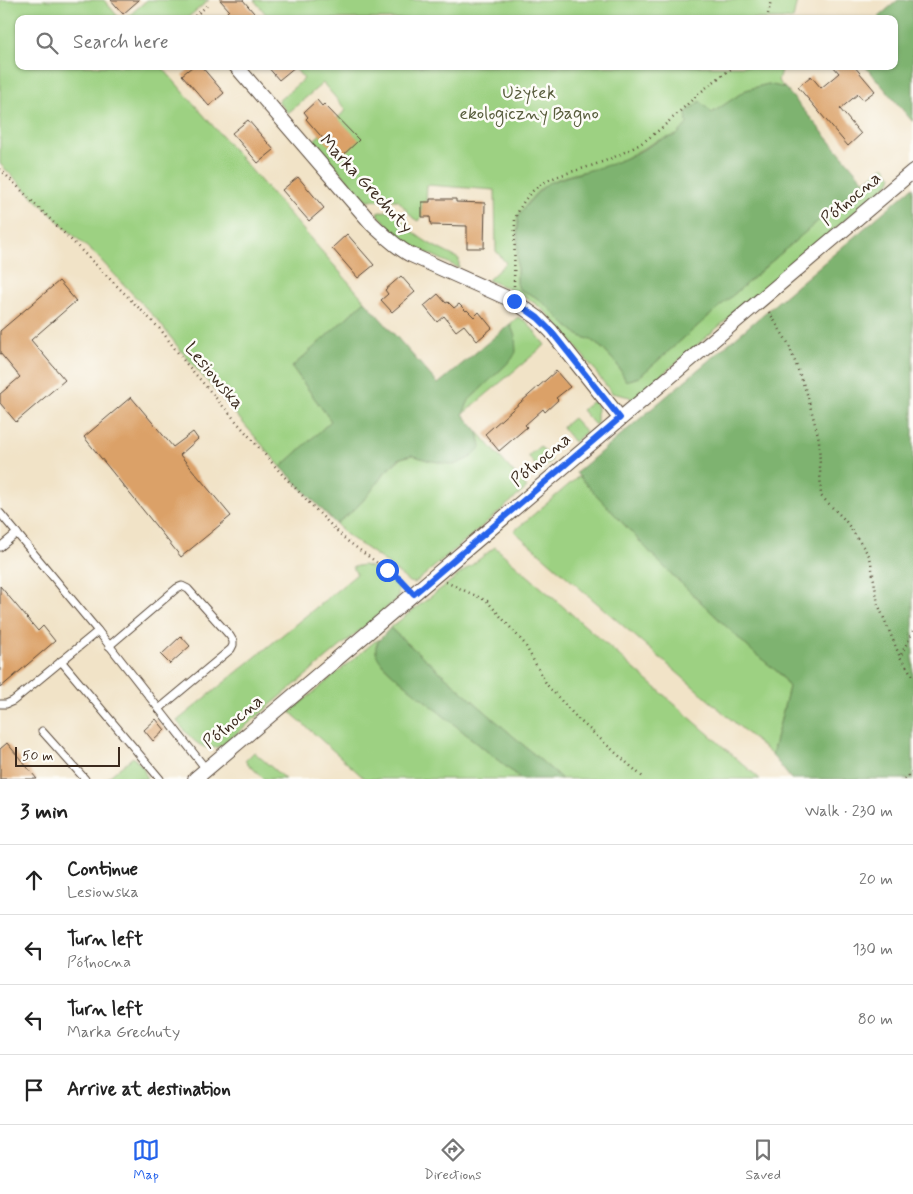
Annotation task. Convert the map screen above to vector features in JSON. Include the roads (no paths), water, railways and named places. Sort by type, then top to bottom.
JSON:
[{"type":"street","name":"Marka Grechuty","points":[[239,70],[385,237],[409,254],[514,301],[538,318],[551,331],[620,418]]},
{"type":"street","name":"Północna","points":[[195,779],[913,171]]},
{"type":"lane","points":[[0,513],[98,631],[206,770]]},
{"type":"lane","points":[[0,547],[16,533]]},
{"type":"lane","points":[[109,646],[177,588],[182,586],[188,589],[230,636],[233,641],[230,649],[158,709]]},
{"type":"lane","points":[[0,704],[6,704],[13,700],[98,631]]},
{"type":"lane","points":[[61,661],[160,779]]},
{"type":"lane","points":[[42,731],[85,779]]},
{"type":"park label","name":"Użytek ekologiczny Bagno","points":[[529,104]]}]
